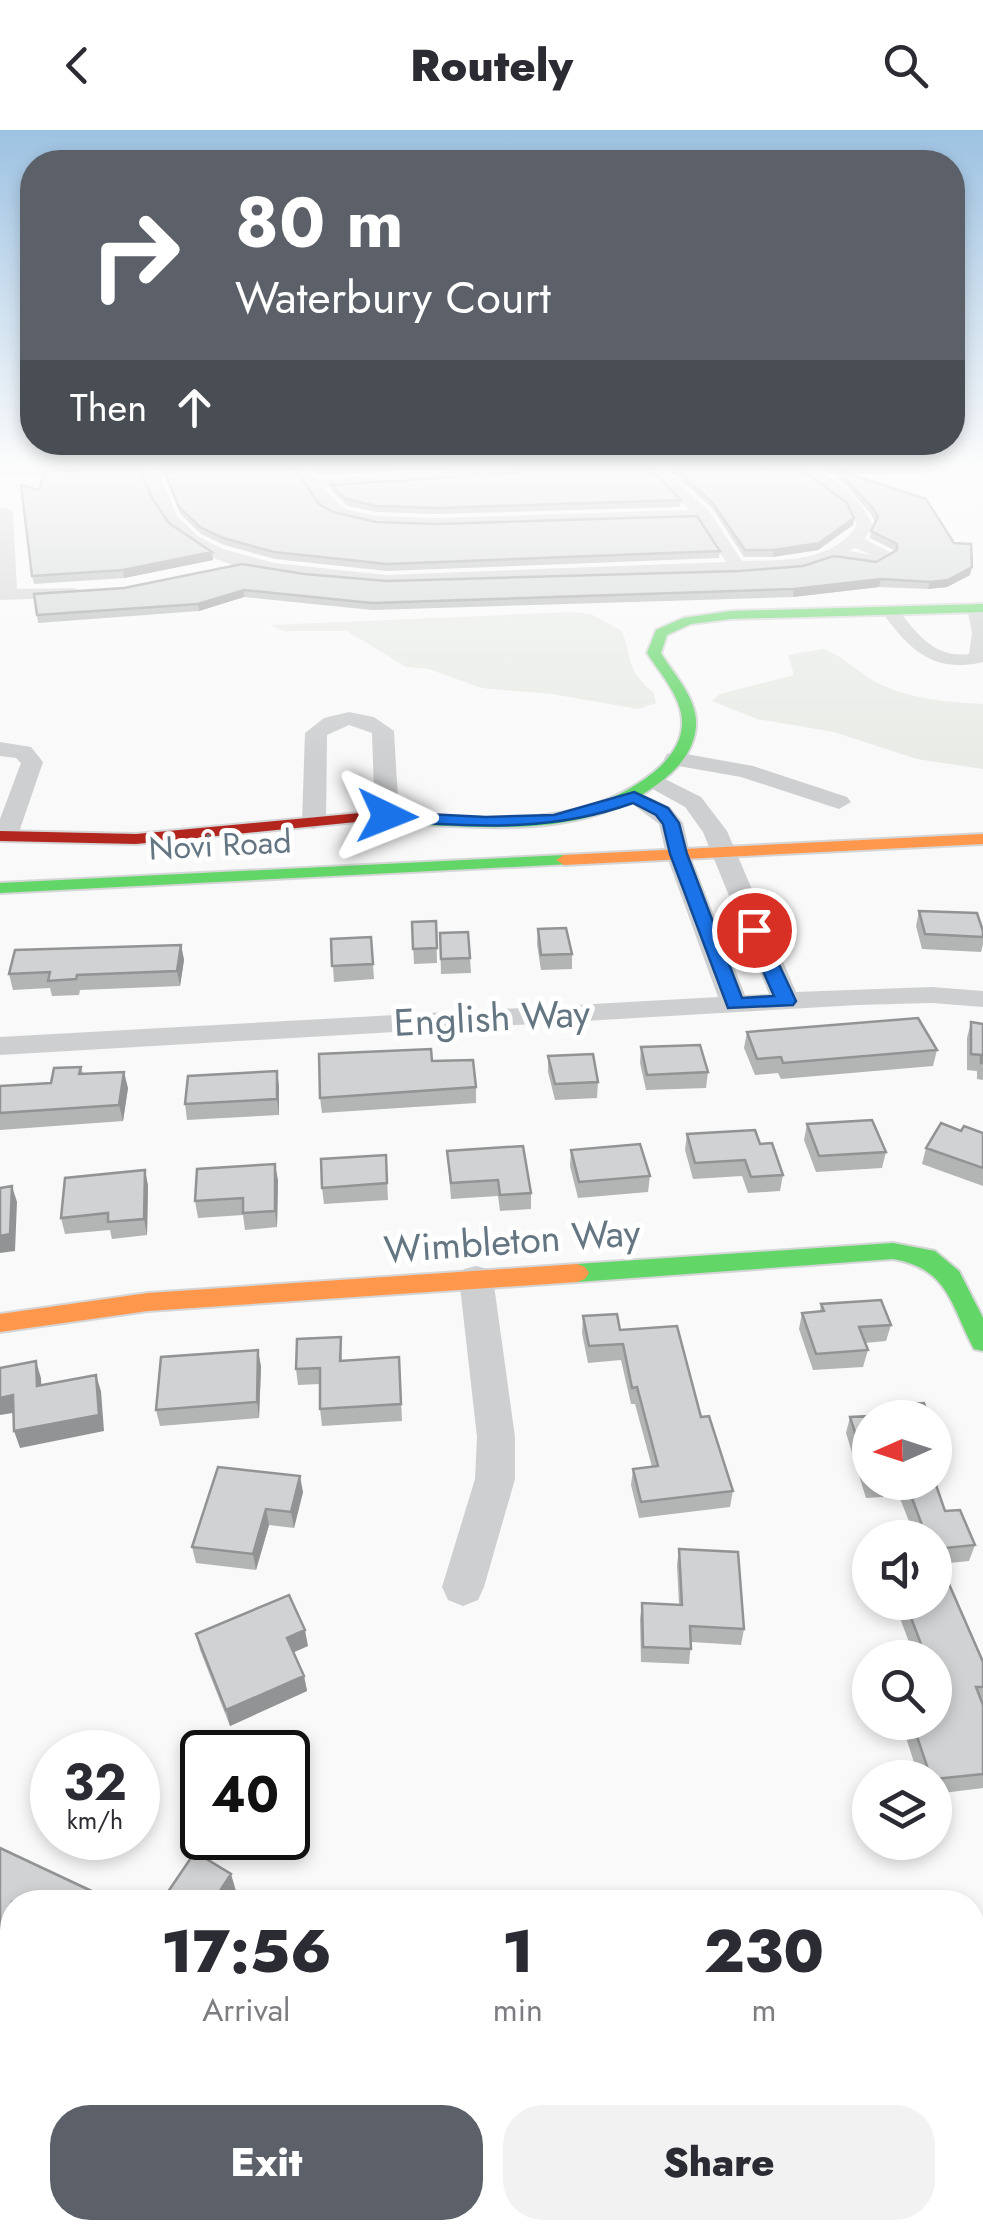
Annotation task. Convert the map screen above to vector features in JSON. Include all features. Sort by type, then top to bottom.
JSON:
[{"type":"street","points":[[4,566],[4,595],[98,592]]},
{"type":"street","points":[[209,573],[228,566]]},
{"type":"street","points":[[278,566],[326,576],[387,580],[776,566]]},
{"type":"street","points":[[0,749],[23,752],[32,762],[3,835],[134,839],[223,835],[387,816],[539,821],[586,814],[634,797],[658,782],[689,736],[690,705],[677,684],[664,675],[654,654],[660,633],[688,621],[731,614],[979,608],[983,629],[977,658],[949,660],[924,654],[891,612]]},
{"type":"street","points":[[314,822],[316,733],[326,724],[346,719],[368,722],[382,731],[387,816]]},
{"type":"street","points":[[675,759],[744,771],[839,802]]},
{"type":"street","points":[[658,782],[702,812],[724,852],[786,1001]]},
{"type":"street","points":[[634,797],[662,812],[671,823],[678,854],[735,1004]]},
{"type":"street","name":"Novi Road","points":[[0,888],[983,838]]},
{"type":"street","name":"English Way","points":[[0,1046],[932,994],[983,999]]},
{"type":"street","name":"Wimbleton Way","points":[[0,1323],[148,1302],[893,1251],[927,1257],[950,1277],[983,1342]]},
{"type":"street","points":[[462,1587],[495,1479],[496,1436],[476,1278]]},
{"type":"shaded area","points":[[591,614],[622,631],[634,670],[654,693],[656,703],[638,709],[552,694],[481,688],[429,669],[406,667],[347,631],[284,631],[270,625]]},
{"type":"shaded area","points":[[823,649],[876,682],[901,692],[983,704],[983,769],[917,759],[834,732],[757,719],[712,701],[720,694],[794,675],[788,655]]},
{"type":"building","points":[[31,566],[140,566],[123,570],[32,576]]},
{"type":"building","points":[[230,566],[387,581],[797,566],[972,567],[948,580],[930,582],[881,579],[794,589],[372,603],[244,590],[198,604],[37,615],[34,594],[124,588]]},
{"type":"building","points":[[919,911],[977,913],[983,937],[925,934]]},
{"type":"building","points":[[436,921],[437,948],[413,949],[412,922]]},
{"type":"building","points":[[566,928],[572,954],[541,955],[538,929]]},
{"type":"building","points":[[468,932],[470,958],[441,959],[440,933]]},
{"type":"building","points":[[371,937],[373,964],[332,966],[331,939]]},
{"type":"building","points":[[181,945],[177,971],[77,975],[76,979],[48,981],[50,972],[9,974],[15,950]]},
{"type":"building","points":[[918,1018],[937,1050],[783,1063],[781,1057],[757,1059],[747,1032]]},
{"type":"building","points":[[971,1022],[983,1024],[983,1063],[981,1055],[971,1054]]},
{"type":"building","points":[[700,1045],[708,1072],[647,1075],[641,1047]]},
{"type":"building","points":[[431,1049],[432,1061],[473,1060],[476,1087],[320,1098],[319,1054]]},
{"type":"building","points":[[593,1054],[598,1082],[555,1084],[548,1056]]},
{"type":"building","points":[[81,1067],[79,1074],[124,1072],[119,1105],[0,1113],[0,1086],[51,1083],[54,1068]]},
{"type":"building","points":[[277,1071],[277,1099],[185,1104],[188,1076]]},
{"type":"building","points":[[872,1120],[886,1152],[819,1156],[807,1124]]},
{"type":"building","points":[[941,1123],[961,1131],[964,1126],[983,1133],[983,1168],[926,1148]]},
{"type":"building","points":[[755,1130],[760,1144],[772,1143],[783,1175],[751,1177],[745,1160],[695,1163],[687,1134]]},
{"type":"building","points":[[640,1144],[650,1176],[579,1182],[571,1150]]},
{"type":"building","points":[[523,1146],[531,1193],[500,1195],[498,1180],[451,1183],[447,1151]]},
{"type":"building","points":[[386,1155],[387,1183],[322,1188],[321,1159]]},
{"type":"building","points":[[275,1164],[275,1211],[243,1213],[243,1198],[195,1201],[197,1169]]},
{"type":"building","points":[[145,1170],[144,1219],[108,1222],[108,1213],[61,1218],[65,1178]]},
{"type":"building","points":[[12,1186],[10,1234],[0,1236],[0,1188]]},
{"type":"building","points":[[881,1300],[891,1325],[859,1327],[868,1350],[816,1354],[802,1313],[824,1311],[821,1304]]},
{"type":"building","points":[[617,1314],[620,1330],[677,1326],[701,1417],[709,1416],[733,1491],[641,1502],[633,1469],[658,1466],[637,1387],[632,1388],[623,1344],[589,1346],[583,1316]]},
{"type":"building","points":[[341,1337],[340,1361],[399,1357],[401,1404],[320,1409],[320,1368],[296,1369],[297,1339]]},
{"type":"building","points":[[258,1350],[257,1402],[156,1410],[161,1357]]},
{"type":"building","points":[[36,1361],[37,1386],[96,1375],[99,1415],[14,1431],[13,1395],[0,1398],[0,1368]]},
{"type":"building","points":[[218,1467],[300,1476],[291,1512],[266,1509],[253,1554],[192,1547]]},
{"type":"building","points":[[913,1500],[941,1500],[945,1511],[960,1510],[975,1545],[952,1547],[952,1520],[920,1520]]},
{"type":"building","points":[[679,1549],[738,1552],[744,1629],[690,1626],[691,1649],[643,1647],[642,1603],[682,1605]]},
{"type":"building","points":[[952,1591],[983,1662],[983,1687],[976,1687],[983,1705],[983,1774],[952,1777],[952,1760],[925,1760],[918,1740],[952,1740],[952,1640],[919,1640],[912,1620],[952,1620]]},
{"type":"building","points":[[289,1595],[305,1630],[287,1638],[304,1676],[226,1710],[196,1634]]},
{"type":"building","points":[[0,1848],[89,1890],[0,1890]]},
{"type":"building","points":[[190,1860],[208,1860],[231,1874],[221,1890],[169,1890]]},
{"type":"traffic: fast","points":[[360,818],[481,822],[563,819],[601,810],[637,794],[668,768],[688,736],[686,705],[654,653],[661,633],[688,621],[731,615],[983,608]]},
{"type":"traffic: fast","points":[[0,888],[564,860]]},
{"type":"traffic: fast","points":[[577,1273],[893,1251],[927,1257],[950,1277],[983,1342]]},
{"type":"traffic: slow","points":[[564,860],[983,839]]},
{"type":"traffic: slow","points":[[0,1323],[148,1302],[577,1273]]},
{"type":"traffic: jam","points":[[0,836],[136,839],[360,818]]},
{"type":"route","points":[[387,816],[486,822],[554,820],[586,814],[634,797],[662,812],[671,823],[678,854],[735,1004],[786,1001],[754,930]]}]
